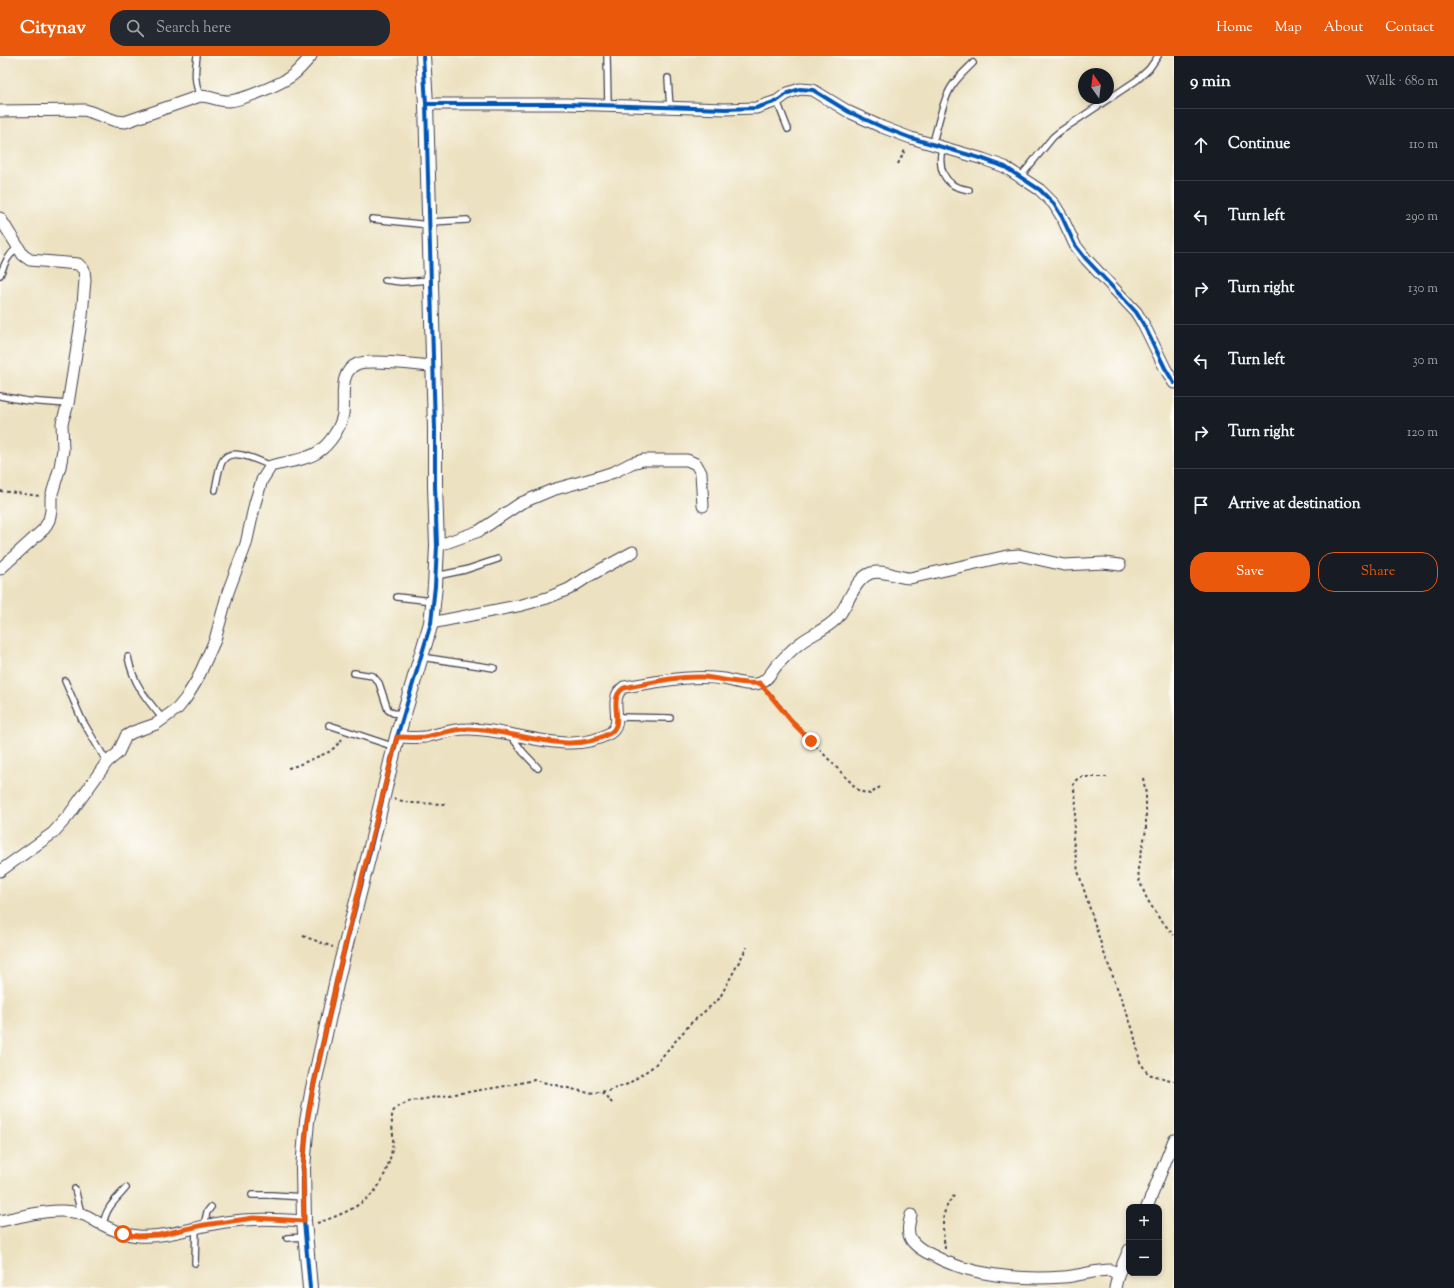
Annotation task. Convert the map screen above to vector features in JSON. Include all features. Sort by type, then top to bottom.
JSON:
[{"type":"street","points":[[0,111],[34,112],[74,109],[85,110],[116,121],[125,122],[200,96],[208,96],[228,101],[254,93],[279,84],[289,78],[311,56]]},
{"type":"street","points":[[310,1288],[305,1228],[303,1168],[307,1121],[344,950],[396,742],[431,623],[436,576],[437,546],[434,366],[426,104],[423,56]]},
{"type":"street","points":[[426,104],[566,104],[670,108],[756,108],[800,89],[813,90],[849,112],[882,127],[911,138],[1005,167],[1021,176],[1040,190],[1054,204],[1075,245],[1086,259],[1136,312],[1174,383]]},
{"type":"street","points":[[0,218],[18,247],[30,260],[78,264],[84,270],[85,280],[82,316],[68,404],[62,424],[63,450],[60,467],[51,497],[51,511],[49,520],[44,529],[0,569]]},
{"type":"street","points":[[0,871],[53,833],[69,815],[107,762],[118,753],[126,736],[156,724],[178,708],[186,698],[197,680],[210,653],[228,592],[246,544],[255,503],[262,480],[271,466],[307,457],[318,452],[328,443],[340,425],[344,383],[347,372],[359,363],[370,362],[434,366]]},
{"type":"street","points":[[437,546],[479,531],[521,503],[552,490],[614,472],[632,463],[643,460],[687,460],[696,464],[701,473],[703,506]]},
{"type":"street","points":[[431,623],[522,605],[547,598],[568,589],[632,552]]},
{"type":"street","points":[[396,742],[466,728],[566,744],[587,742],[612,732],[617,722],[616,698],[619,691],[624,688],[688,677],[722,679],[751,684],[760,683],[768,677],[799,644],[829,626],[837,618],[864,576],[872,573],[881,571],[902,578],[910,578],[1007,556],[1019,555],[1064,565],[1104,563],[1120,565]]},
{"type":"street","points":[[1148,1204],[1174,1140]]},
{"type":"street","points":[[0,1222],[48,1211],[81,1214],[123,1234],[138,1236],[159,1235],[200,1226],[254,1218],[305,1228]]},
{"type":"street","points":[[911,1215],[908,1231],[911,1241],[923,1251],[947,1264],[971,1271],[1032,1278],[1069,1276],[1106,1270],[1111,1270],[1118,1275]]},
{"type":"street","points":[[1115,1288],[1118,1275],[1126,1257]]},
{"type":"lane","points":[[197,56],[194,77],[200,96]]},
{"type":"lane","points":[[607,56],[608,105]]},
{"type":"lane","points":[[1021,176],[1053,137],[1132,84],[1149,69],[1158,56]]},
{"type":"lane","points":[[969,190],[954,185],[946,177],[941,167],[937,146],[945,102],[952,87],[960,76],[973,63]]},
{"type":"lane","points":[[668,78],[670,108]]},
{"type":"lane","points":[[777,100],[788,130]]},
{"type":"lane","points":[[372,219],[430,223],[467,220]]},
{"type":"lane","points":[[0,275],[6,260],[18,247]]},
{"type":"lane","points":[[386,280],[401,282],[431,280]]},
{"type":"lane","points":[[0,396],[68,404]]},
{"type":"lane","points":[[215,490],[222,462],[228,455],[236,453],[271,466]]},
{"type":"lane","points":[[436,576],[465,570],[498,559]]},
{"type":"lane","points":[[397,597],[433,602]]},
{"type":"lane","points":[[128,657],[135,681],[163,719]]},
{"type":"lane","points":[[421,657],[494,668]]},
{"type":"lane","points":[[354,673],[373,676],[379,683],[388,710],[393,713],[404,714]]},
{"type":"lane","points":[[65,681],[82,720],[107,762]]},
{"type":"lane","points":[[617,718],[670,718]]},
{"type":"lane","points":[[329,725],[348,732],[396,742]]},
{"type":"lane","points":[[510,734],[523,752],[538,768]]},
{"type":"lane","points":[[103,1225],[105,1215],[126,1188]]},
{"type":"lane","points":[[75,1189],[81,1214]]},
{"type":"lane","points":[[252,1195],[304,1197]]},
{"type":"lane","points":[[195,1263],[200,1226],[207,1212],[211,1208]]},
{"type":"lane","points":[[287,1238],[305,1228]]},
{"type":"path","points":[[898,164],[911,138]]},
{"type":"path","points":[[0,490],[51,497]]},
{"type":"path","points":[[760,683],[794,724],[859,791],[870,794],[880,787]]},
{"type":"path","points":[[288,768],[299,766],[311,759],[326,754],[334,749],[348,732]]},
{"type":"path","points":[[1107,777],[1080,777],[1075,781],[1073,786],[1076,800],[1073,839],[1078,871],[1103,950],[1133,1030],[1140,1062],[1148,1074],[1174,1081]]},
{"type":"path","points":[[1142,778],[1146,794],[1146,830],[1138,868],[1139,880],[1147,898],[1159,918],[1174,935]]},
{"type":"path","points":[[383,796],[401,801],[445,804]]},
{"type":"path","points":[[302,936],[344,950]]},
{"type":"path","points":[[305,1228],[343,1214],[372,1195],[392,1156],[394,1142],[392,1116],[394,1111],[411,1101],[534,1080],[589,1093],[608,1091],[628,1084],[654,1066],[690,1023],[719,999],[747,947]]},
{"type":"path","points":[[602,1092],[613,1104]]},
{"type":"path","points":[[947,1264],[943,1223],[944,1213],[948,1203],[954,1196]]},
{"type":"cycle path","points":[[310,1288],[304,1221],[303,1168],[307,1121],[339,971],[369,855],[397,737],[431,623],[435,586],[437,546],[435,428],[426,104],[423,56]]},
{"type":"cycle path","points":[[426,104],[566,104],[725,109],[756,108],[777,101],[788,93],[800,89],[813,90],[849,112],[882,127],[911,138],[1005,167],[1040,190],[1054,204],[1075,245],[1086,259],[1136,312],[1174,383]]},
{"type":"route","points":[[123,1234],[138,1236],[159,1235],[204,1225],[254,1218],[304,1221],[303,1168],[307,1121],[313,1088],[339,970],[369,855],[397,737],[423,737],[466,728],[566,744],[587,742],[612,732],[617,722],[616,698],[619,691],[624,688],[688,677],[701,677],[751,684],[760,683],[794,724],[811,741]]}]
